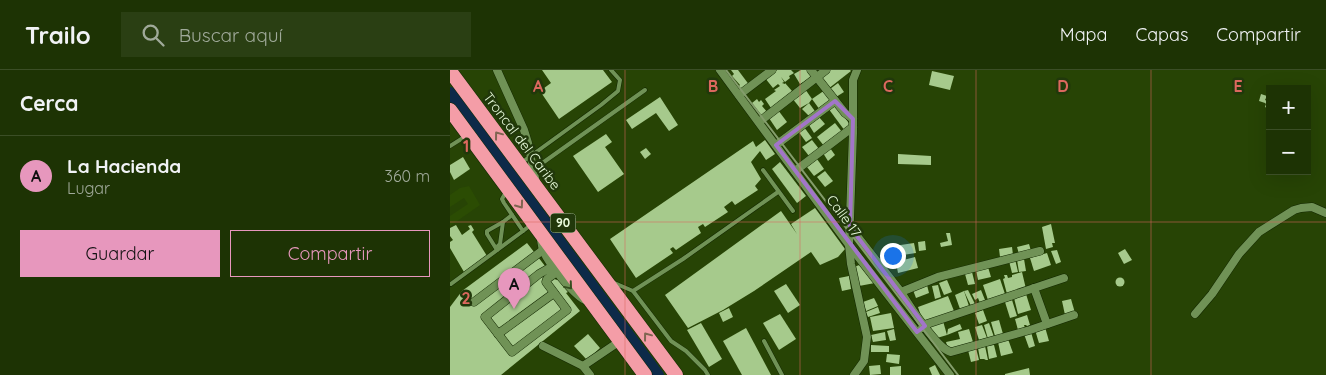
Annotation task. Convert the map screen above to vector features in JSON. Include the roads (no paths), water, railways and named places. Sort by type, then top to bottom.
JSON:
[{"type":"highway","name":"Troncal del Caribe","points":[[450,71],[676,375]]},
{"type":"highway","name":"90","points":[[450,110],[508,188],[532,228],[591,301],[645,375]]},
{"type":"street","points":[[497,70],[524,130],[534,169],[536,187]]},
{"type":"street","name":"Calle 17","points":[[720,70],[849,244],[950,375]]},
{"type":"street","points":[[739,95],[772,70]]},
{"type":"street","points":[[811,70],[845,113],[853,119]]},
{"type":"street","points":[[759,122],[826,70]]},
{"type":"street","points":[[854,375],[864,361],[867,337],[851,264],[849,244],[853,80],[856,70]]},
{"type":"street","points":[[776,145],[835,101]]},
{"type":"street","points":[[795,171],[853,128]]},
{"type":"street","points":[[1194,314],[1212,294],[1239,254],[1258,232],[1294,210],[1301,208],[1312,207],[1326,213]]},
{"type":"street","points":[[850,227],[925,326],[947,351],[951,352],[990,342],[1074,314]]},
{"type":"street","points":[[532,228],[555,269],[574,292],[583,300],[591,301]]},
{"type":"street","points":[[474,302],[543,250]]},
{"type":"street","points":[[901,292],[953,273],[1040,251]]},
{"type":"street","points":[[555,269],[546,280],[567,310],[512,352],[485,317],[539,274],[555,269]]},
{"type":"street","points":[[917,332],[925,326],[1064,278]]},
{"type":"street","points":[[1034,288],[1047,324]]},
{"type":"street","points":[[498,334],[554,293]]},
{"type":"street","points":[[583,366],[620,341]]},
{"type":"street","points":[[543,346],[583,366],[590,375]]},
{"type":"lane","points":[[519,164],[618,91],[620,80],[611,70]]},
{"type":"lane","points":[[534,169],[645,90]]},
{"type":"lane","points":[[450,146],[468,134]]},
{"type":"lane","points":[[763,170],[793,212]]},
{"type":"lane","points":[[451,284],[497,249],[532,228],[512,215],[502,198],[508,188]]},
{"type":"lane","points":[[633,291],[683,259],[778,192]]},
{"type":"lane","points":[[497,249],[487,231],[512,215]]},
{"type":"lane","points":[[497,249],[500,244],[503,222]]},
{"type":"lane","points":[[604,278],[633,291],[671,341],[686,351],[708,375]]},
{"type":"lane","points":[[660,353],[671,341]]},
{"type":"lane","points":[[764,341],[782,375]]},
{"type":"waterway","points":[[450,93],[658,375]]},
{"type":"railway","points":[[726,70],[958,375]]},
{"type":"place","name":"La Hacienda","points":[[514,309]]}]
